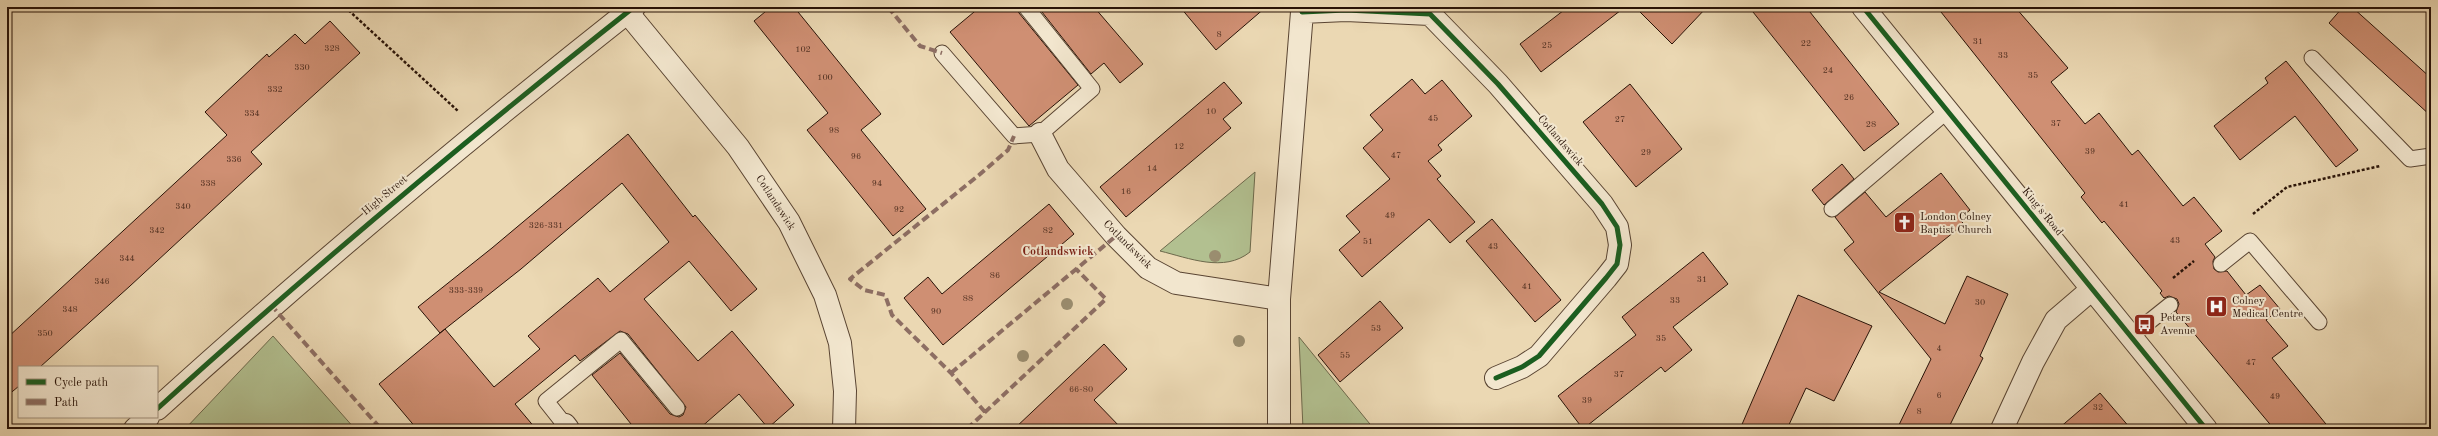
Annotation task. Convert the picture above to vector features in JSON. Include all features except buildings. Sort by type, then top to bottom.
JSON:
[{"type":"street","name":"King's Road","points":[[1863,7],[2091,290],[2206,429]]},
{"type":"street","name":"High Street","points":[[158,408],[271,305],[479,130],[631,10]]},
{"type":"street","name":"Cotlandswick","points":[[631,10],[738,147],[788,222],[825,295],[840,343],[845,391],[844,429]]},
{"type":"street","name":"Cotlandswick","points":[[1279,429],[1277,394],[1279,299],[1301,10],[1434,11],[1602,204],[1617,227],[1620,244],[1617,264],[1606,278],[1538,356],[1522,366],[1496,378]]},
{"type":"street","name":"Cotlandswick","points":[[1040,134],[1058,169],[1116,236],[1148,268],[1176,283],[1279,299]]},
{"type":"street","points":[[2002,429],[2033,362],[2056,320],[2091,290]]},
{"type":"street","points":[[135,429],[147,418]]},
{"type":"lane","points":[[942,54],[1014,136],[1040,134],[1092,89],[1026,7]]},
{"type":"lane","points":[[2312,58],[2410,159],[2431,156]]},
{"type":"lane","points":[[1832,209],[1947,112]]},
{"type":"lane","points":[[2221,264],[2250,241],[2318,322]]},
{"type":"lane","points":[[2130,337],[2170,305]]},
{"type":"lane","points":[[567,427],[546,401],[621,340],[677,408]]},
{"type":"path","points":[[345,7],[479,130]]},
{"type":"path","points":[[2250,216],[2287,187],[2410,159]]},
{"type":"path","points":[[2171,280],[2195,260]]},
{"type":"green space","points":[[1255,172],[1250,252],[1229,262],[1218,263],[1194,260],[1160,251]]},
{"type":"green space","points":[[273,336],[355,429],[185,429]]},
{"type":"green space","points":[[1299,337],[1374,429],[1303,429]]},
{"type":"marked path","points":[[888,7],[920,46],[942,53]]},
{"type":"marked path","points":[[985,412],[951,373],[892,315],[885,295],[864,290],[850,279],[1008,150],[1014,136]]},
{"type":"marked path","points":[[951,373],[1116,236]]},
{"type":"marked path","points":[[967,429],[1106,299],[1076,269]]},
{"type":"marked path","points":[[271,305],[381,429]]},
{"type":"cycle path","points":[[158,408],[274,305],[392,204],[634,7]]},
{"type":"cycle path","points":[[1863,7],[2206,429]]},
{"type":"cycle path","points":[[1302,12],[1346,10],[1430,14],[1498,84],[1602,204],[1617,227],[1620,245],[1617,264],[1606,278],[1539,356],[1522,367],[1496,378]]},
{"type":"place","name":"London Colney Baptist Church","points":[[1904,223]]},
{"type":"place","name":"Colney Medical Centre","points":[[2216,307]]},
{"type":"place","name":"Peters Avenue","points":[[2145,324]]},
{"type":"district","name":"Cotlandswick","points":[[1058,252]]}]
